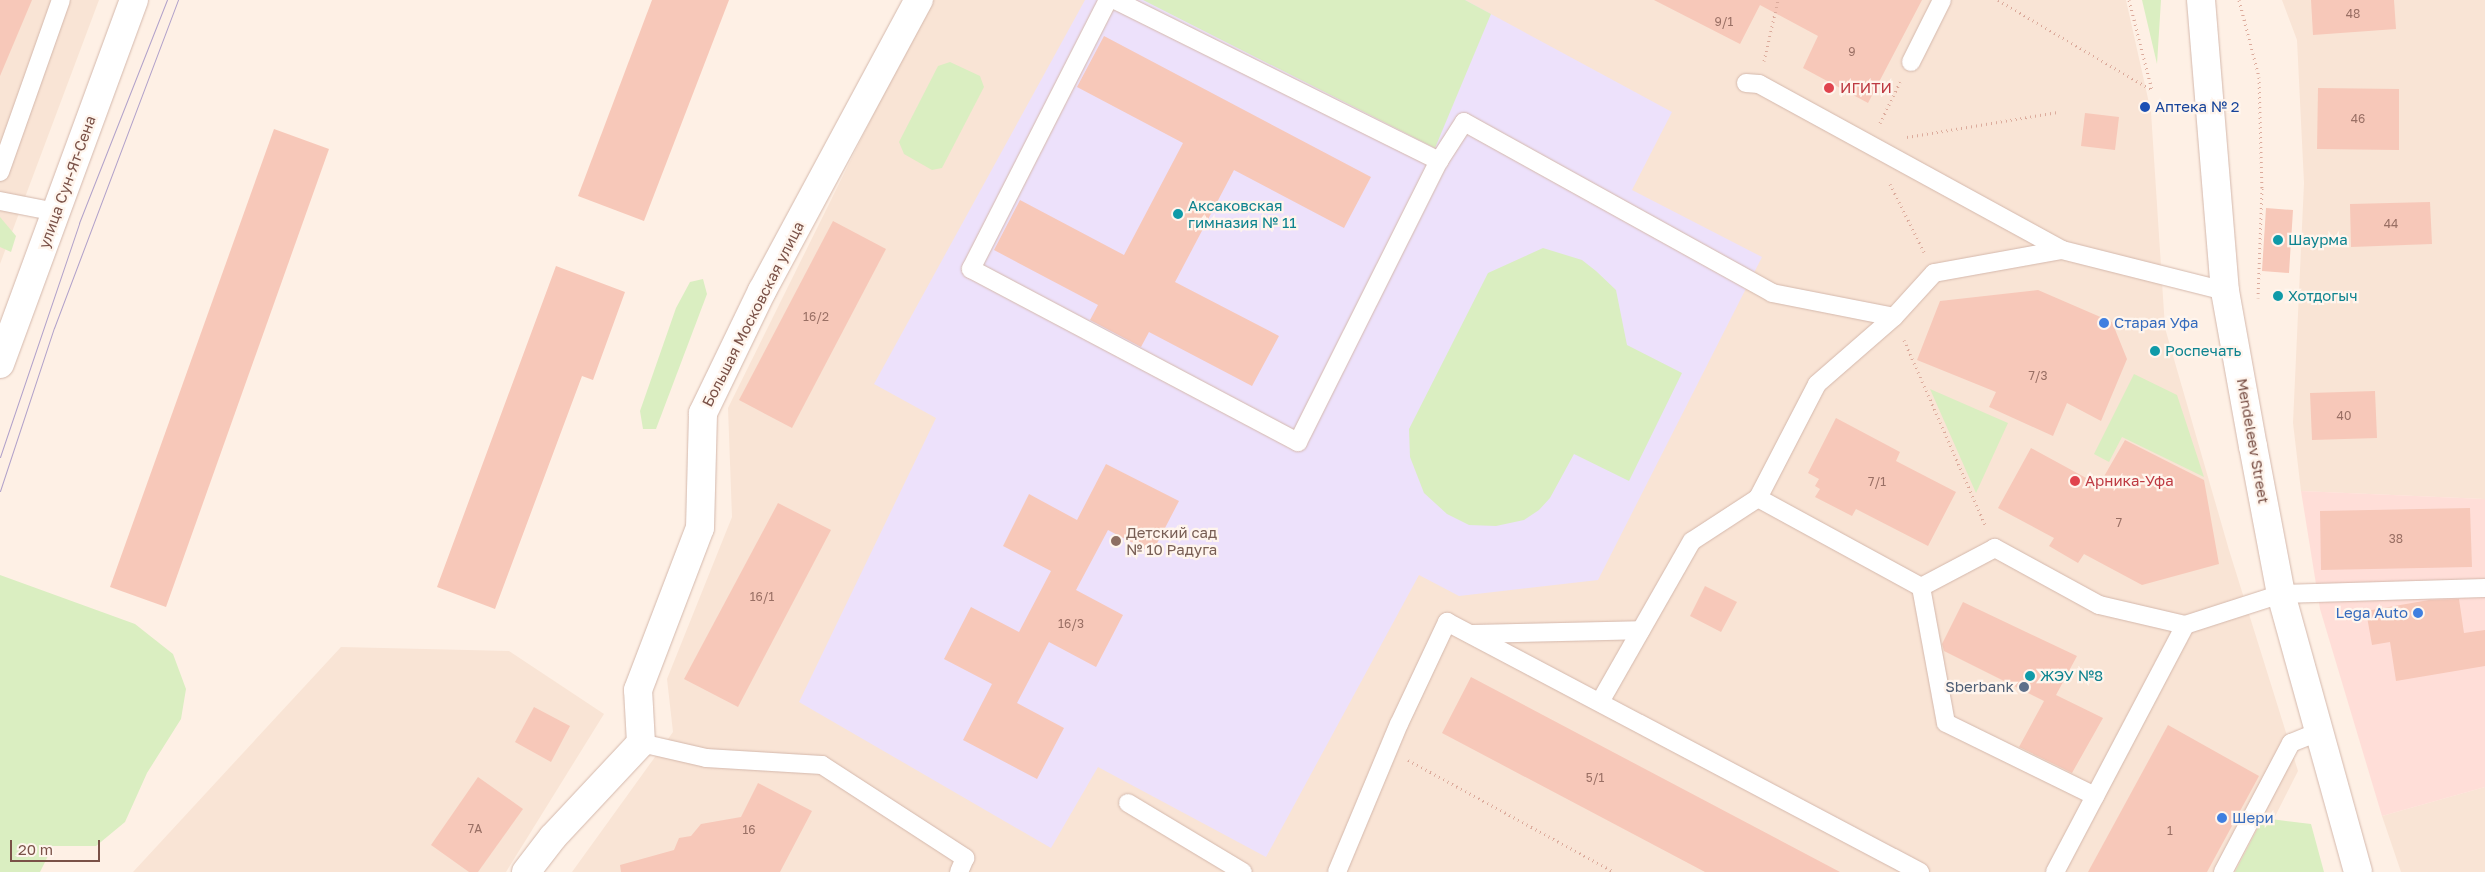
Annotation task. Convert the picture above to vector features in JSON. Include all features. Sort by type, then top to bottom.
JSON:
[{"type":"street","name":"улица Сун-Ят-Сена","points":[[0,364],[134,0]]},
{"type":"street","name":"Большая Московская улица","points":[[640,742],[638,690],[700,528],[703,413],[762,291],[919,0]]},
{"type":"street","name":"Mendeleev Street","points":[[2202,0],[2225,290],[2281,594],[2358,872]]},
{"type":"street","points":[[526,872],[553,836],[640,742]]},
{"type":"lane","points":[[0,172],[61,0]]},
{"type":"lane","points":[[1108,0],[971,269],[1298,442],[1439,161],[1464,122],[1772,293],[1894,317]]},
{"type":"lane","points":[[1114,0],[1439,161]]},
{"type":"lane","points":[[1911,62],[1942,0]]},
{"type":"lane","points":[[1752,83],[1870,144],[2062,250],[2225,290]]},
{"type":"lane","points":[[0,201],[56,212]]},
{"type":"lane","points":[[1600,702],[1692,542],[1758,498],[1817,384],[1894,317],[1934,273],[2062,250]]},
{"type":"lane","points":[[1758,498],[1921,587]]},
{"type":"lane","points":[[1921,587],[1995,548],[2099,605],[2185,625],[2281,594],[2485,588]]},
{"type":"lane","points":[[1921,587],[1946,723],[2095,796]]},
{"type":"lane","points":[[1337,872],[1388,750],[1447,622],[1920,872]]},
{"type":"lane","points":[[2055,872],[2185,625]]},
{"type":"lane","points":[[1470,634],[1641,630]]},
{"type":"lane","points":[[2223,872],[2291,743],[2318,732]]},
{"type":"lane","points":[[640,742],[706,758],[822,765],[965,858],[959,872]]},
{"type":"lane","points":[[1128,803],[1243,872]]},
{"type":"path","points":[[1752,83],[1778,0]]},
{"type":"path","points":[[1998,0],[2152,90],[2129,0]]},
{"type":"path","points":[[2240,0],[2259,77],[2262,188],[2257,307]]},
{"type":"path","points":[[1870,144],[1911,62]]},
{"type":"path","points":[[1870,144],[2058,112]]},
{"type":"path","points":[[1870,144],[1934,273]]},
{"type":"path","points":[[1894,317],[1995,548]]},
{"type":"path","points":[[1388,750],[1614,872]]},
{"type":"shaded area","points":[[0,0],[99,0],[0,264]]},
{"type":"shaded area","points":[[930,0],[2126,0],[2151,112],[2165,328],[2229,550],[2298,771],[2247,872],[572,872],[673,732],[667,679],[732,517],[728,408]]},
{"type":"shaded area","points":[[1085,0],[1465,0],[1672,112],[1632,190],[1762,257],[1598,580],[1459,596],[1419,575],[1266,857],[1098,767],[1051,848],[799,702],[936,418],[874,384]]},
{"type":"shaded area","points":[[2282,0],[2485,0],[2485,499],[2301,491],[2293,423],[2304,183],[2297,40]]},
{"type":"shaded area","points":[[2301,491],[2485,499],[2485,787],[2382,816],[2320,609]]},
{"type":"shaded area","points":[[341,647],[509,651],[604,714],[506,872],[133,872]]},
{"type":"shaded area","points":[[2485,787],[2485,872],[2401,872],[2382,816]]},
{"type":"green space","points":[[1143,0],[1465,0],[1491,14],[1435,148]]},
{"type":"green space","points":[[2142,0],[2161,0],[2157,64]]},
{"type":"green space","points":[[950,62],[980,76],[984,87],[942,168],[932,170],[904,154],[899,142],[938,66]]},
{"type":"green space","points":[[0,217],[16,236],[11,252],[0,247]]},
{"type":"green space","points":[[1543,248],[1582,260],[1596,271],[1616,290],[1627,345],[1682,373],[1629,481],[1574,454],[1550,498],[1539,510],[1524,520],[1496,526],[1469,525],[1447,514],[1424,493],[1410,457],[1409,429],[1488,273]]},
{"type":"green space","points":[[703,279],[707,294],[656,429],[643,429],[640,411],[676,308],[690,282]]},
{"type":"green space","points":[[2134,374],[2177,395],[2204,477],[2122,437],[2109,462],[2094,454]]},
{"type":"green space","points":[[1930,389],[2008,423],[1976,493]]},
{"type":"green space","points":[[0,575],[135,624],[173,654],[186,689],[181,719],[147,773],[125,822],[96,846],[53,846],[40,872],[0,872]]},
{"type":"green space","points":[[2263,818],[2311,824],[2324,872],[2235,872]]},
{"type":"building","points":[[0,0],[32,0],[0,76]]},
{"type":"building","points":[[652,0],[729,0],[644,221],[578,196]]},
{"type":"building","points":[[1654,0],[1922,0],[1868,103],[1803,68],[1818,36],[1760,5],[1740,44]]},
{"type":"building","points":[[2311,0],[2394,0],[2396,29],[2313,35]]},
{"type":"building","name":"Аксаковская гимназия № 11","points":[[1104,36],[1371,177],[1344,228],[1234,170],[1175,282],[1279,336],[1252,386],[1149,332],[1141,347],[1090,320],[1098,305],[994,250],[1020,200],[1124,255],[1183,143],[1077,87]]},
{"type":"building","points":[[2318,88],[2399,89],[2399,150],[2317,149]]},
{"type":"building","points":[[2085,113],[2119,117],[2115,150],[2081,146]]},
{"type":"building","points":[[274,129],[329,149],[166,607],[110,587]]},
{"type":"building","points":[[2430,202],[2432,244],[2351,247],[2350,204]]},
{"type":"building","name":"Шаурма","points":[[2266,208],[2293,210],[2289,273],[2262,271]]},
{"type":"building","points":[[833,221],[886,249],[792,428],[739,400]]},
{"type":"building","points":[[556,266],[625,292],[593,380],[582,376],[495,609],[437,587]]},
{"type":"building","points":[[2038,290],[2112,322],[2127,359],[2101,421],[2067,403],[2053,436],[1989,407],[1996,392],[1917,360],[1940,301]]},
{"type":"building","points":[[2375,391],[2377,438],[2312,440],[2310,393]]},
{"type":"building","points":[[1836,418],[1900,452],[1896,461],[1956,492],[1928,546],[1856,509],[1852,516],[1815,497],[1820,489],[1815,486],[1819,479],[1808,473]]},
{"type":"building","points":[[2125,440],[2204,480],[2219,564],[2142,585],[2084,554],[2078,563],[2049,546],[2054,538],[1998,508],[2031,448],[2099,485]]},
{"type":"building","points":[[1106,464],[1179,501],[1152,553],[1108,530],[1076,590],[1123,615],[1096,667],[1049,642],[1017,703],[1064,728],[1037,779],[963,740],[992,684],[944,659],[971,607],[1019,632],[1051,571],[1003,546],[1029,494],[1077,520]]},
{"type":"building","points":[[778,503],[831,530],[738,707],[684,679]]},
{"type":"building","points":[[2470,508],[2472,567],[2321,570],[2320,511]]},
{"type":"building","points":[[1705,586],[1737,602],[1721,632],[1690,616]]},
{"type":"building","points":[[2459,599],[2464,633],[2485,630],[2485,666],[2396,681],[2390,642],[2372,645],[2366,611],[2429,600]]},
{"type":"building","name":"ЖЭУ №8","points":[[1963,602],[2077,656],[2056,695],[2103,718],[2072,773],[2019,747],[2044,701],[1944,651],[1942,644]]},
{"type":"building","points":[[1471,677],[1840,872],[1705,872],[1442,733]]},
{"type":"building","points":[[534,707],[570,726],[551,762],[515,742]]},
{"type":"building","points":[[2168,725],[2259,776],[2207,872],[2088,872]]},
{"type":"building","points":[[478,777],[523,809],[478,872],[469,872],[431,845]]},
{"type":"building","points":[[758,783],[812,811],[780,872],[621,872],[620,865],[674,850],[679,838],[691,836],[701,824],[741,817]]},
{"type":"tram line","points":[[0,457],[79,223],[167,0]]},
{"type":"tram line","points":[[0,491],[54,328],[178,0]]},
{"type":"place","name":"ИГИТИ","points":[[1829,88]]},
{"type":"place","name":"Аптека № 2","points":[[2145,107]]},
{"type":"place","name":"Аксаковская гимназия № 11","points":[[1178,214]]},
{"type":"place","name":"Шаурма","points":[[2278,240]]},
{"type":"place","name":"Хотдогыч","points":[[2278,296]]},
{"type":"place","name":"Старая Уфа","points":[[2104,323]]},
{"type":"place","name":"Роспечать","points":[[2155,351]]},
{"type":"place","name":"Арника-Уфа","points":[[2075,481]]},
{"type":"place","name":"Детский сад № 10 Радуга","points":[[1116,541]]},
{"type":"place","name":"Lega Auto","points":[[2418,613]]},
{"type":"place","name":"ЖЭУ №8","points":[[2030,676]]},
{"type":"place","name":"Sberbank","points":[[2024,687]]},
{"type":"place","name":"Шери","points":[[2222,818]]}]
